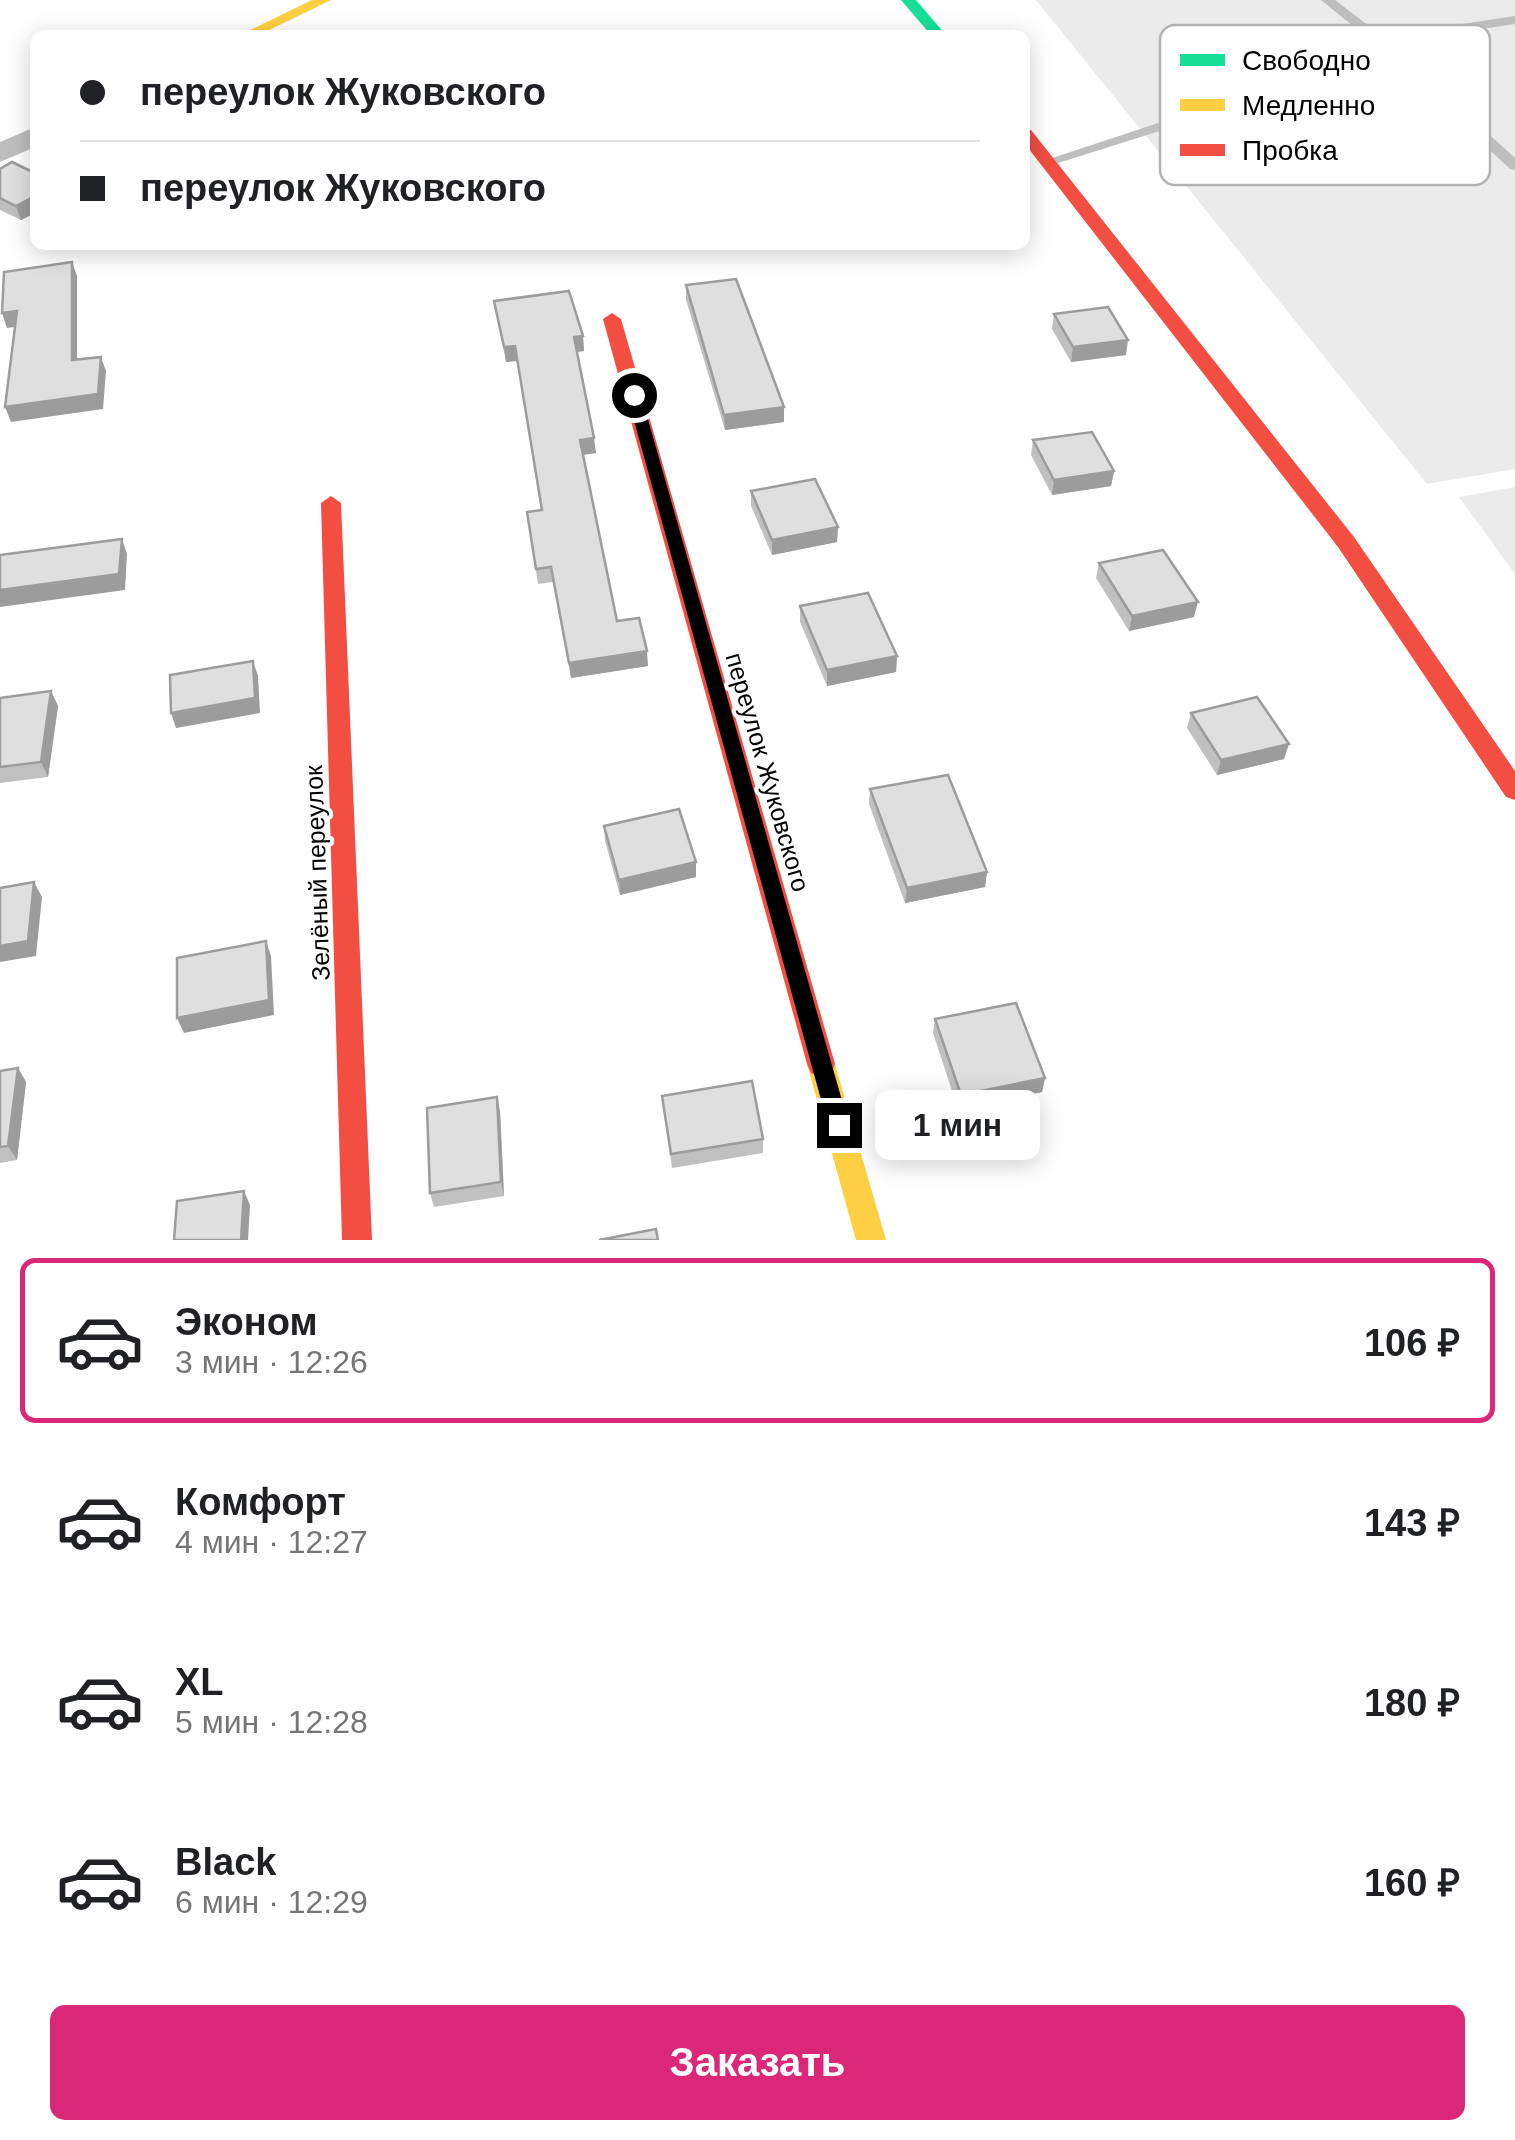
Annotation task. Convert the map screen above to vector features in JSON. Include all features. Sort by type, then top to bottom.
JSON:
[{"type":"street","points":[[259,30],[324,0]]},
{"type":"street","points":[[908,0],[935,30]]},
{"type":"street","points":[[0,154],[30,139]]},
{"type":"street","points":[[1030,139],[1346,542],[1515,790]]},
{"type":"street","name":"переулок Жуковского","points":[[612,318],[871,1240]]},
{"type":"street","name":"Зелёный переулок","points":[[331,504],[357,1240]]},
{"type":"lane","points":[[1328,0],[1360,25]]},
{"type":"lane","points":[[1481,25],[1515,20]]},
{"type":"lane","points":[[1050,162],[1160,127]]},
{"type":"lane","points":[[1490,143],[1515,166]]},
{"type":"shaded area","points":[[1036,0],[1515,0],[1515,469],[1427,484],[1185,185],[1490,185],[1490,25],[1160,25],[1160,153]]},
{"type":"shaded area","points":[[1515,487],[1515,574],[1459,497]]},
{"type":"building","points":[[12,162],[30,171],[30,199],[16,206],[0,198],[0,169]]},
{"type":"building","points":[[72,262],[72,360],[101,357],[98,394],[5,407],[17,311],[2,313],[4,272]]},
{"type":"building","points":[[736,279],[784,407],[724,415],[686,285]]},
{"type":"building","points":[[569,291],[583,336],[574,337],[594,438],[580,440],[617,621],[639,618],[647,651],[569,663],[551,567],[536,569],[527,512],[542,510],[515,346],[504,347],[494,301]]},
{"type":"building","points":[[1108,307],[1128,340],[1073,347],[1054,314]]},
{"type":"building","points":[[1092,432],[1114,471],[1054,480],[1033,440]]},
{"type":"building","points":[[815,479],[838,527],[772,540],[751,491]]},
{"type":"building","points":[[122,539],[119,574],[0,590],[0,555]]},
{"type":"building","points":[[1163,550],[1198,602],[1132,616],[1099,563]]},
{"type":"building","points":[[868,593],[897,656],[827,670],[800,606]]},
{"type":"building","points":[[253,661],[255,698],[171,713],[170,675]]},
{"type":"building","points":[[51,691],[41,762],[0,767],[0,698]]},
{"type":"building","points":[[1257,697],[1289,744],[1221,760],[1191,713]]},
{"type":"building","points":[[948,775],[987,872],[907,888],[870,789]]},
{"type":"building","points":[[679,809],[696,862],[619,880],[604,826]]},
{"type":"building","points":[[34,882],[28,941],[0,946],[0,888]]},
{"type":"building","points":[[266,941],[269,1000],[177,1018],[177,958]]},
{"type":"building","points":[[1016,1003],[1045,1078],[961,1095],[935,1019]]},
{"type":"building","points":[[18,1068],[8,1146],[0,1147],[0,1071]]},
{"type":"building","points":[[752,1081],[763,1139],[671,1154],[662,1096]]},
{"type":"building","points":[[497,1097],[501,1182],[430,1193],[427,1108]]},
{"type":"building","points":[[244,1191],[241,1240],[174,1240],[177,1201]]},
{"type":"building","points":[[656,1229],[658,1240],[599,1240]]},
{"type":"traffic: fast","points":[[908,0],[935,30]]},
{"type":"traffic: slow","points":[[258,30],[324,0]]},
{"type":"traffic: slow","points":[[821,1064],[871,1240]]},
{"type":"traffic: jam","points":[[1030,139],[1346,542],[1515,790]]},
{"type":"traffic: jam","points":[[612,319],[821,1064]]},
{"type":"traffic: jam","points":[[331,503],[357,1240]]},
{"type":"route","points":[[634,395],[839,1125]]}]
